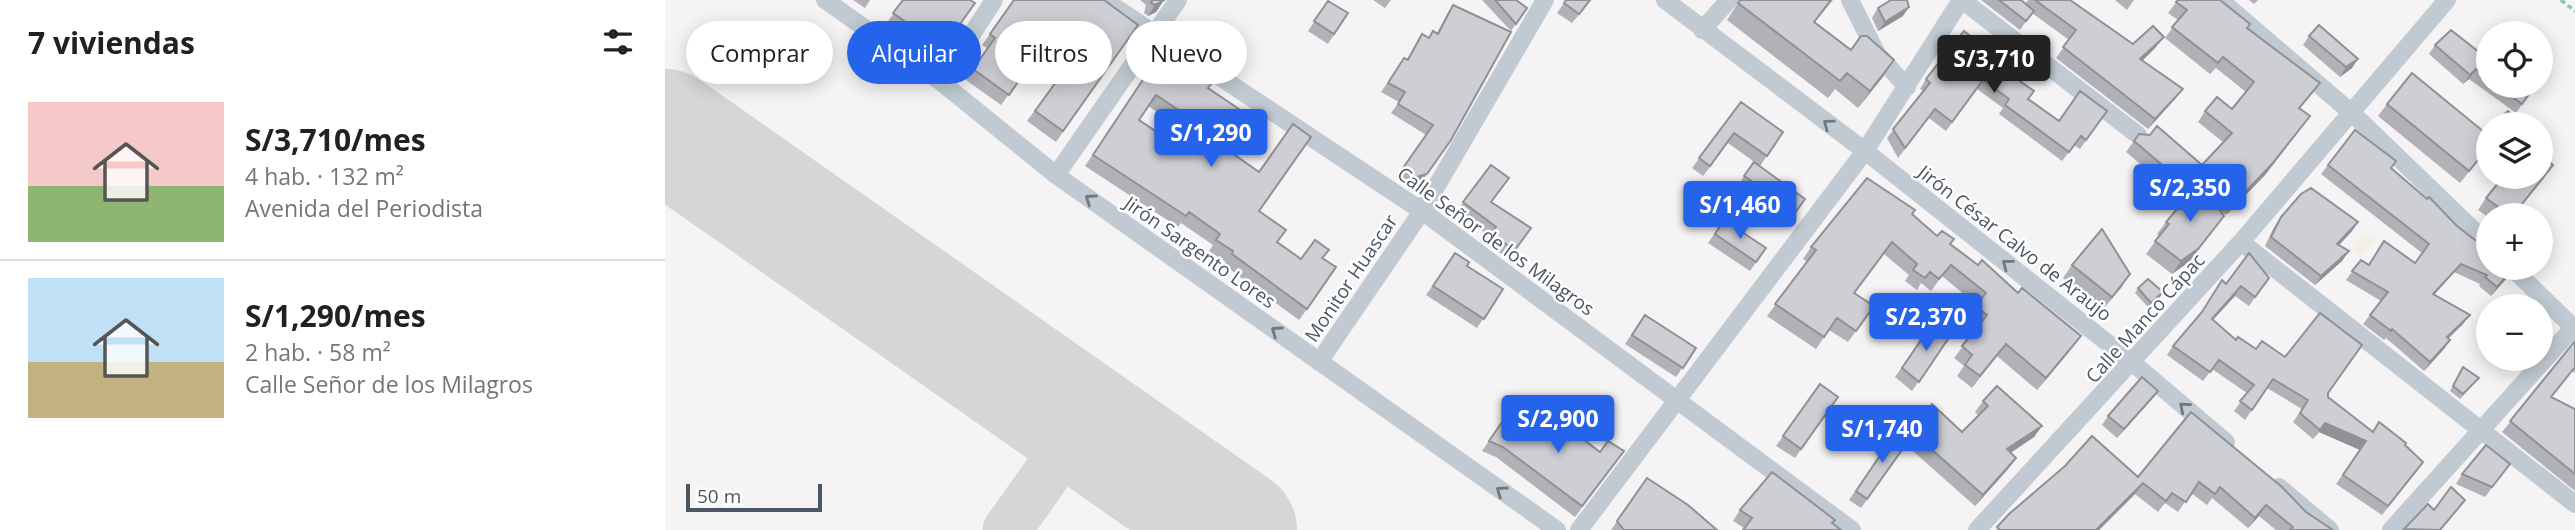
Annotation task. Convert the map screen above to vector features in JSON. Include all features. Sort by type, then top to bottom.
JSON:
[{"type":"street","name":"Jirón Sargento Lores","points":[[825,0],[855,21]]},
{"type":"street","points":[[980,21],[994,0]]},
{"type":"street","name":"Calle Señor de los Milagros","points":[[1104,0],[1135,21]]},
{"type":"street","points":[[1163,21],[1178,0]]},
{"type":"street","name":"Monitor Huascar","points":[[1319,362],[1422,211],[1545,0]]},
{"type":"street","name":"Jirón César Calvo de Araujo","points":[[1665,0],[1865,152],[2133,363],[2237,451]]},
{"type":"street","points":[[1702,30],[1728,0]]},
{"type":"street","points":[[1850,0],[1877,54],[1907,87]]},
{"type":"street","points":[[1579,530],[1865,152],[1962,0],[2138,135]]},
{"type":"street","points":[[2220,0],[2353,114],[2476,232]]},
{"type":"street","name":"Calle Manco Cápac","points":[[1977,530],[2241,243],[2447,0]]},
{"type":"street","points":[[1056,175],[1126,74]]},
{"type":"street","name":"Jirón Sargento Lores","points":[[943,84],[1056,175],[1557,530]]},
{"type":"street","name":"Calle Señor de los Milagros","points":[[1230,84],[1422,211],[1852,530]]},
{"type":"street","points":[[2241,243],[2575,505]]},
{"type":"street","points":[[2391,530],[2574,328],[2524,280]]},
{"type":"street","points":[[2268,477],[2330,530]]},
{"type":"path","points":[[2561,0],[2575,11]]},
{"type":"sand","points":[[2364,232],[2376,240],[2362,255],[2351,247]]},
{"type":"building","points":[[903,0],[970,0],[975,3],[962,21],[904,21],[893,13]]},
{"type":"building","points":[[1014,0],[1104,0],[1133,21],[1126,21],[1126,42],[1112,62],[1112,21],[999,21]]},
{"type":"building","points":[[1152,0],[1164,0],[1155,5],[1151,3]]},
{"type":"building","points":[[1495,0],[1516,0],[1527,8],[1516,24]]},
{"type":"building","points":[[1566,0],[1590,0],[1579,14],[1564,3]]},
{"type":"building","points":[[1740,0],[1831,0],[1814,22],[1851,50],[1861,36],[1867,36],[1894,60],[1870,91],[1847,73],[1840,81],[1738,3]]},
{"type":"building","points":[[1891,0],[1907,0],[1909,7],[1885,22],[1878,8]]},
{"type":"building","points":[[1999,0],[2021,0],[2034,11],[2026,21]]},
{"type":"building","points":[[2035,0],[2070,0],[2133,44],[2153,26],[2164,37],[2140,59],[2183,89],[2155,119],[2063,47],[2076,30]]},
{"type":"building","points":[[2220,0],[2250,24],[2247,28],[2320,83],[2299,108],[2310,116],[2272,164],[2234,204],[2199,175],[2187,186],[2134,141],[2139,134],[2150,135],[2157,126],[2202,165],[2232,133],[2205,111],[2217,97],[2232,109],[2254,82],[2223,57],[2218,63],[2172,27],[2187,10],[2176,2]]},
{"type":"building","points":[[1328,1],[1348,13],[1334,34],[1314,21]]},
{"type":"building","points":[[1453,5],[1511,32],[1451,140],[1427,174],[1416,177],[1403,168],[1433,125],[1398,104],[1405,92],[1388,83],[1404,58],[1408,60],[1422,34],[1429,38],[1433,31],[1438,34]]},
{"type":"building","points":[[2319,25],[2358,59],[2346,67],[2309,36]]},
{"type":"building","points":[[2451,30],[2476,50],[2476,69],[2470,75],[2435,45]]},
{"type":"building","points":[[1964,31],[2008,66],[2017,54],[2029,63],[2017,79],[2034,91],[2028,99],[2059,121],[2080,91],[2107,111],[2086,140],[2081,136],[2069,152],[2005,105],[2009,99],[1983,80],[1952,122],[1935,109],[1905,148],[1893,129],[1930,83],[1926,79]]},
{"type":"building","points":[[995,38],[995,84],[1017,84],[1009,95],[981,75],[981,58]]},
{"type":"building","points":[[2412,73],[2476,125],[2476,163],[2469,171],[2387,104]]},
{"type":"building","points":[[1055,84],[1096,84],[1063,131],[1035,111]]},
{"type":"building","points":[[1140,84],[1211,84],[1208,88],[1258,122],[1235,155],[1259,172],[1293,124],[1311,137],[1259,211],[1286,230],[1277,242],[1301,259],[1315,240],[1329,250],[1322,258],[1336,267],[1307,309],[1232,254],[1233,251],[1216,240],[1220,234],[1189,212],[1186,216],[1093,155]],"holes":[[[1156,95],[1189,117],[1172,142],[1139,120]]]},
{"type":"building","points":[[2514,98],[2526,98],[2522,104]]},
{"type":"building","points":[[1741,102],[1783,132],[1767,156],[1734,133],[1710,166],[1699,158]]},
{"type":"building","points":[[2355,130],[2396,161],[2391,168],[2427,199],[2429,197],[2457,226],[2476,241],[2476,270],[2461,264],[2433,294],[2470,315],[2447,337],[2450,340],[2430,362],[2392,329],[2391,331],[2370,315],[2388,292],[2352,271],[2361,260],[2369,265],[2384,241],[2415,263],[2429,244],[2328,165]]},
{"type":"building","points":[[1754,162],[1805,199],[1792,217],[1786,212],[1781,218],[1745,193],[1753,182],[1744,176]]},
{"type":"building","points":[[1491,165],[1509,178],[1491,202],[1531,228],[1515,250],[1491,234],[1496,227],[1463,202]]},
{"type":"building","points":[[1867,178],[1915,210],[1912,214],[1937,236],[1942,231],[1954,239],[1950,244],[1978,265],[1982,260],[2018,293],[2022,288],[2081,336],[2046,378],[2006,344],[1980,376],[1965,365],[1972,355],[1962,346],[1987,315],[1976,306],[1986,293],[1951,265],[1939,279],[1930,272],[1925,278],[1913,270],[1917,264],[1892,242],[1854,293],[1874,306],[1856,331],[1837,318],[1824,337],[1775,304],[1816,250],[1811,247]]},
{"type":"building","points":[[2199,183],[2224,216],[2198,249],[2181,261],[2155,241],[2169,224],[2166,222]]},
{"type":"building","points":[[2311,188],[2358,222],[2337,244],[2349,251],[2321,276],[2271,237],[2281,217],[2301,194]]},
{"type":"building","points":[[2493,189],[2534,189],[2523,203],[2493,203],[2486,198]]},
{"type":"building","points":[[1724,220],[1766,248],[1756,262],[1715,234]]},
{"type":"building","points":[[2102,229],[2130,274],[2112,297],[2072,265]]},
{"type":"building","points":[[1455,253],[1469,262],[1467,266],[1503,289],[1484,319],[1433,286]]},
{"type":"building","points":[[2249,253],[2269,278],[2255,297],[2241,286],[2212,319],[2236,340],[2238,337],[2256,349],[2262,341],[2285,357],[2320,313],[2362,345],[2328,393],[2328,397],[2373,432],[2379,422],[2406,443],[2423,462],[2388,506],[2343,475],[2366,441],[2325,423],[2320,430],[2300,413],[2308,400],[2273,379],[2252,410],[2240,401],[2254,385],[2219,360],[2210,372],[2173,346],[2202,312],[2222,280],[2226,284]]},
{"type":"building","points":[[2148,279],[2163,292],[2151,303],[2138,288]]},
{"type":"building","points":[[2489,280],[2503,280],[2497,287]]},
{"type":"building","points":[[1645,315],[1696,348],[1683,368],[1632,335]]},
{"type":"building","points":[[1932,324],[1950,336],[1919,382],[1902,368]]},
{"type":"building","points":[[2575,341],[2575,367],[2551,397],[2575,409],[2575,474],[2510,421]]},
{"type":"building","points":[[2463,367],[2479,378],[2463,394],[2453,386]]},
{"type":"building","points":[[2142,377],[2158,391],[2124,429],[2108,416]]},
{"type":"building","points":[[1820,384],[1838,397],[1801,449],[1783,436]]},
{"type":"building","points":[[1997,386],[2042,426],[2007,449],[2016,458],[1983,495],[1912,432],[1932,404],[1962,432],[1988,406],[1983,401]]},
{"type":"building","points":[[1534,408],[1564,431],[1579,436],[1600,452],[1608,441],[1624,451],[1582,506],[1503,447],[1489,441],[1502,422],[1516,431]]},
{"type":"building","points":[[2191,412],[2282,487],[2306,512],[2333,530],[2290,530],[2293,527],[2266,505],[2255,518],[2220,487],[2215,494],[2199,482],[2186,502],[2172,493],[2166,501],[2143,483],[2096,530],[2000,530],[1997,527],[2065,466],[2092,436],[2138,477]]},
{"type":"building","points":[[1896,432],[1909,440],[1867,499],[1856,491]]},
{"type":"building","points":[[2486,445],[2510,464],[2492,487],[2462,474]]},
{"type":"building","points":[[1772,472],[1835,520],[1832,523],[1841,530],[1743,530],[1752,518],[1740,510]]},
{"type":"building","points":[[1647,478],[1688,505],[1717,530],[1624,530],[1617,521]]},
{"type":"building","points":[[2451,487],[2465,500],[2440,530],[2404,529],[2428,504],[2434,510]]},
{"type":"taxiway","points":[[1007,530],[1083,423]]},
{"type":"runway","points":[[665,130],[1236,530]]}]
